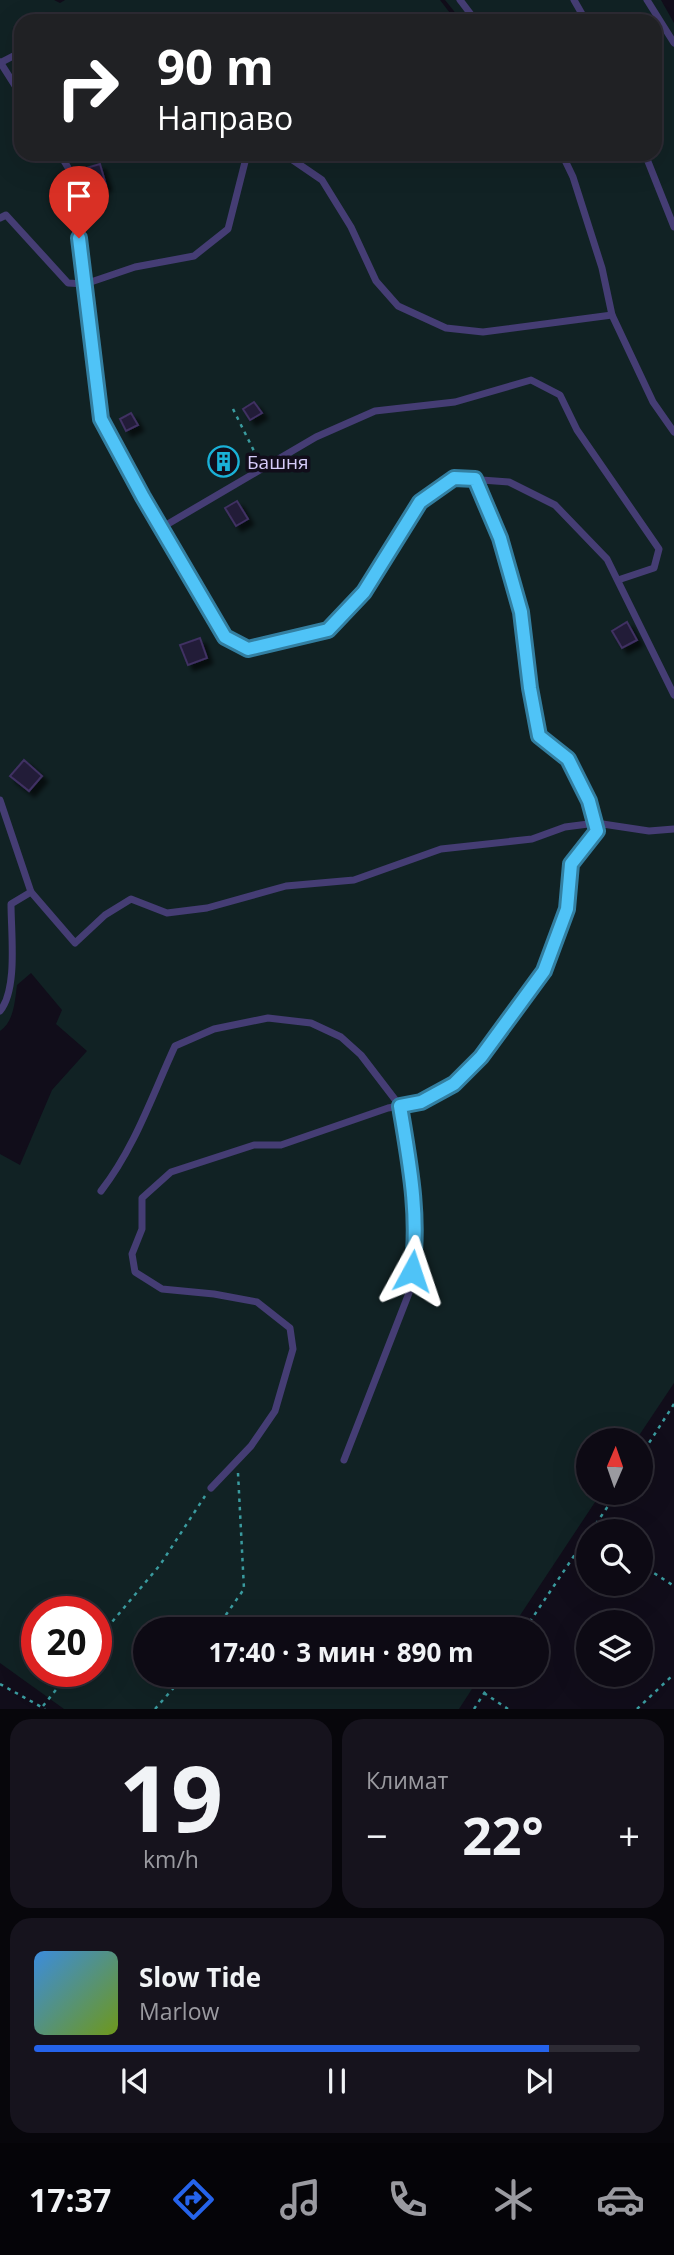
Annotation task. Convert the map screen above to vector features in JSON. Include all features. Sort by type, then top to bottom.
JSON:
[{"type":"lane","points":[[460,0],[471,14]]},
{"type":"lane","points":[[662,24],[674,43]]},
{"type":"lane","points":[[0,63],[14,84]]},
{"type":"lane","points":[[66,161],[70,170],[101,419],[225,637],[248,649],[328,630],[364,592],[420,502],[454,478],[509,482],[555,505],[607,559],[674,695]]},
{"type":"lane","points":[[0,218],[6,215],[68,283],[85,284],[135,267],[194,256],[228,229],[245,161]]},
{"type":"lane","points":[[294,161],[322,180],[351,227],[376,281],[398,306],[446,328],[483,332],[612,315]]},
{"type":"lane","points":[[565,161],[602,268],[612,315],[653,402],[674,432]]},
{"type":"lane","points":[[649,161],[674,227]]},
{"type":"lane","points":[[161,528],[316,437],[375,411],[455,402],[531,380],[560,395],[577,430],[659,549],[654,568],[618,580]]},
{"type":"lane","points":[[211,1488],[251,1446],[275,1411],[293,1349],[290,1328],[257,1302],[162,1289],[135,1272],[132,1254],[142,1229],[142,1198],[171,1172],[254,1144],[281,1145],[333,1125],[421,1102],[454,1084],[481,1057],[544,971],[567,909],[571,864],[597,831],[589,801],[568,759],[539,736],[521,612],[500,538],[475,479]]},
{"type":"lane","points":[[0,800],[31,892],[75,943],[105,915],[131,899],[167,914],[207,908],[286,886],[354,880],[441,849],[531,839],[565,827],[596,822],[649,831],[674,829]]},
{"type":"lane","points":[[0,1011],[7,1003],[12,964],[11,904],[31,892]]},
{"type":"lane","points":[[101,1191],[120,1167],[139,1132],[175,1046],[214,1029],[268,1018],[311,1023],[341,1037],[361,1055],[400,1106],[414,1197],[415,1249],[409,1293],[344,1460]]},
{"type":"path","points":[[233,409],[255,453],[253,474]]},
{"type":"path","points":[[653,1437],[674,1404]]},
{"type":"path","points":[[224,1617],[244,1589],[237,1460]]},
{"type":"path","points":[[112,1622],[160,1565],[211,1488]]},
{"type":"path","points":[[533,1617],[576,1553]]},
{"type":"path","points":[[653,1572],[674,1586]]},
{"type":"path","points":[[636,1709],[674,1674]]},
{"type":"path","points":[[0,1684],[44,1708],[59,1687]]},
{"type":"path","points":[[155,1709],[174,1687]]},
{"type":"path","points":[[474,1709],[488,1687]]},
{"type":"path","points":[[484,1693],[508,1709]]},
{"type":"shaded area","points":[[0,0],[54,0],[60,3],[65,0],[440,0],[451,14],[14,14],[14,161],[662,161],[662,14],[456,14],[445,0],[661,0],[674,23],[674,1383],[644,1428],[576,1428],[576,1505],[593,1505],[584,1519],[576,1519],[576,1531],[519,1617],[133,1617],[133,1687],[473,1687],[459,1709],[64,1709],[33,1687],[112,1687],[112,1596],[21,1596],[21,1678],[0,1663],[0,1154],[20,1165],[52,1090],[87,1051],[56,1024],[62,1010],[31,973],[17,985],[8,1022],[0,1031]]},
{"type":"building","points":[[100,164],[106,185],[89,190],[83,169]]},
{"type":"building","points":[[254,402],[262,413],[250,420],[243,409]]},
{"type":"building","points":[[131,413],[138,425],[126,431],[120,419]]},
{"type":"building","name":"Башня","points":[[228,454],[233,464],[221,471],[216,461]]},
{"type":"building","points":[[237,501],[248,519],[236,526],[225,508]]},
{"type":"building","points":[[627,622],[637,640],[622,648],[612,631]]},
{"type":"building","points":[[200,638],[207,658],[188,665],[180,645]]},
{"type":"building","points":[[24,760],[42,776],[29,791],[10,776]]},
{"type":"place","name":"Башня","points":[[224,462]]},
{"type":"route","points":[[79,238],[101,419],[225,637],[248,649],[328,630],[364,592],[420,502],[454,478],[475,479],[500,538],[521,612],[539,736],[568,759],[589,801],[596,822],[597,831],[571,864],[567,909],[544,971],[481,1057],[454,1084],[421,1102],[400,1106],[414,1197],[415,1249],[412,1271]]}]
